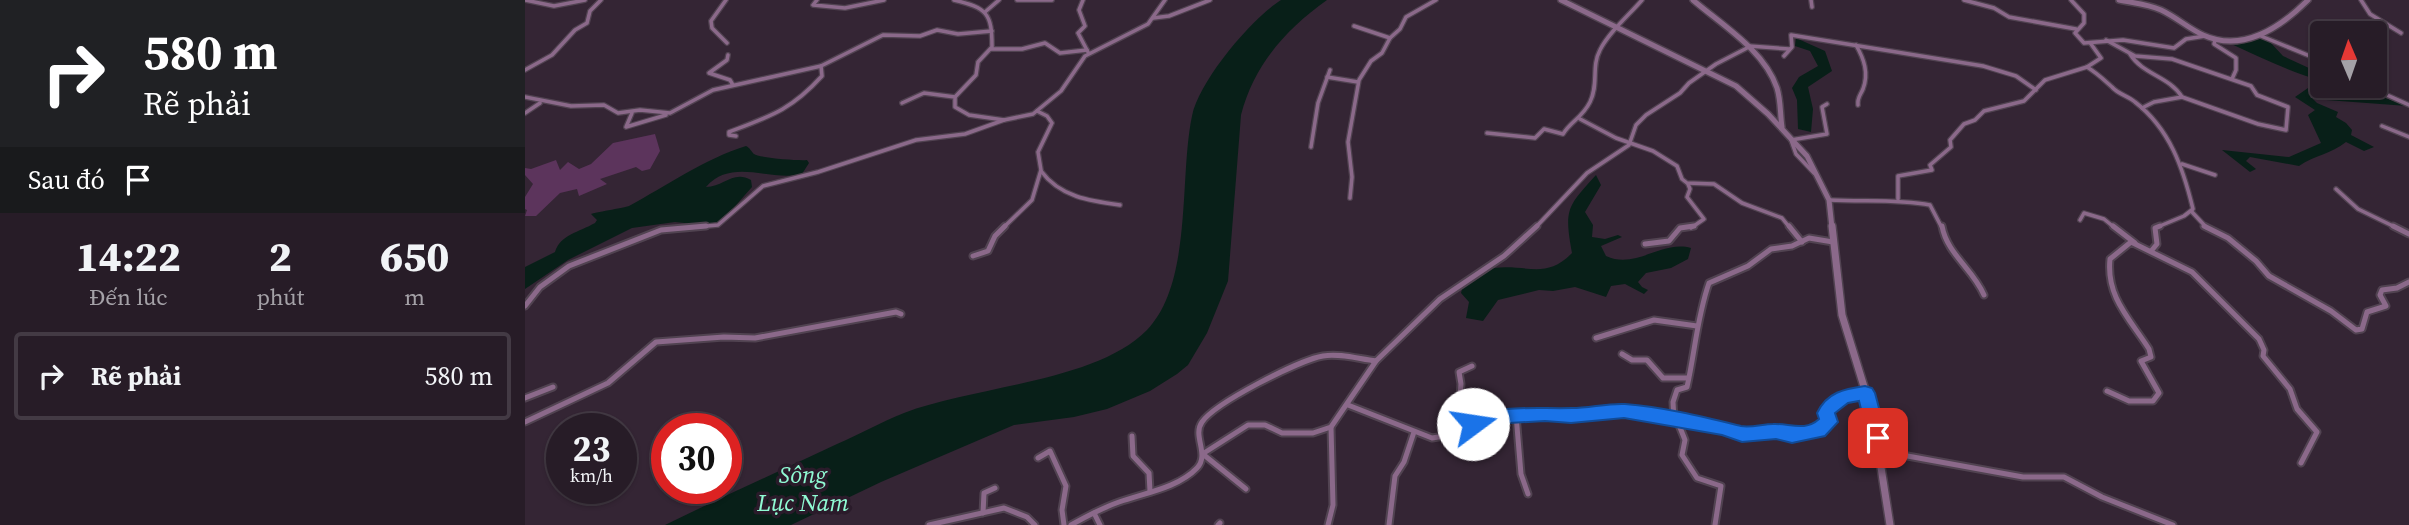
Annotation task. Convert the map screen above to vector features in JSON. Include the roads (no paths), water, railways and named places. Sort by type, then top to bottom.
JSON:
[{"type":"street","points":[[525,0],[556,5],[585,0]]},
{"type":"street","points":[[525,71],[553,54],[575,30],[586,23],[590,10],[601,0]]},
{"type":"street","points":[[726,0],[711,21],[712,27],[727,43]]},
{"type":"street","points":[[817,0],[813,5],[845,8],[884,0]]},
{"type":"street","points":[[954,0],[985,12],[992,31],[990,49],[978,62],[976,75],[955,97],[955,107],[962,113],[1005,120]]},
{"type":"street","points":[[985,12],[999,0]]},
{"type":"street","points":[[1017,0],[1052,0]]},
{"type":"street","points":[[1083,0],[1079,10],[1085,26],[1078,33],[1088,52]]},
{"type":"street","points":[[990,49],[1023,49],[1045,43],[1060,53],[1088,52],[1146,26],[1165,0]]},
{"type":"street","points":[[1153,18],[1175,15],[1207,0]]},
{"type":"street","points":[[1350,198],[1352,177],[1348,142],[1357,82],[1371,61],[1382,53],[1410,13],[1436,0]]},
{"type":"street","points":[[1561,0],[1618,30],[1708,70],[1753,98],[1807,156],[1822,180],[1829,200],[1843,321],[1880,451],[1890,525]]},
{"type":"street","points":[[1487,133],[1535,138],[1544,129],[1561,135],[1580,119],[1597,84],[1594,71],[1599,52],[1642,0]]},
{"type":"street","points":[[1693,0],[1760,60],[1775,83],[1783,130]]},
{"type":"street","points":[[1811,0],[1812,7]]},
{"type":"street","points":[[1964,0],[1994,8],[2009,17],[2076,29],[2082,26],[2084,15],[2071,0]]},
{"type":"street","points":[[2119,0],[2158,9],[2205,36],[2228,41],[2260,36],[2291,18],[2308,0]]},
{"type":"street","points":[[2361,0],[2370,14],[2400,33]]},
{"type":"street","points":[[1354,26],[1390,38]]},
{"type":"street","points":[[1898,199],[1898,176],[1932,170],[1930,165],[1949,149],[1950,140],[1958,135],[1964,124],[1975,120],[1983,111],[2024,101],[2050,77],[2087,66],[2102,57],[2091,44],[2082,41],[2075,33],[2076,29]]},
{"type":"street","points":[[632,112],[626,127],[670,113],[711,90],[821,66],[883,35],[919,36],[937,30],[958,34],[992,31]]},
{"type":"street","points":[[1784,56],[1790,50],[1793,34],[1916,54],[1923,59],[1944,59],[2001,69],[2019,77],[2036,90]]},
{"type":"street","points":[[2091,44],[2106,40],[2123,40],[2174,48],[2183,40],[2205,36]]},
{"type":"street","points":[[2260,36],[2310,56]]},
{"type":"street","points":[[2106,40],[2130,54],[2172,59],[2251,86],[2257,95],[2287,106],[2286,130],[2234,116],[2182,97],[2150,103],[2142,108]]},
{"type":"street","points":[[2215,40],[2214,44],[2236,58],[2236,70],[2232,79]]},
{"type":"street","points":[[1855,44],[1859,48],[1867,80],[1865,89],[1857,100],[1858,105]]},
{"type":"street","points":[[1204,454],[1248,425],[1265,425],[1282,433],[1313,433],[1331,427],[1376,362],[1440,299],[1504,256],[1539,224],[1587,173],[1630,144],[1636,125],[1641,119],[1680,93],[1689,83],[1746,47],[1790,50]]},
{"type":"street","points":[[525,306],[540,286],[562,269],[661,230],[718,225],[727,220],[761,187],[818,172],[916,140],[965,134],[1037,111],[1061,91],[1088,52]]},
{"type":"street","points":[[2130,54],[2137,67],[2173,83],[2182,97]]},
{"type":"street","points":[[728,55],[727,60],[709,73],[730,80],[733,85]]},
{"type":"street","points":[[736,136],[728,134],[780,113],[801,98],[822,76],[821,66]]},
{"type":"street","points":[[2087,66],[2142,108],[2161,128],[2182,164],[2186,187],[2193,203],[2192,212],[2205,227],[2228,238],[2256,261],[2269,276],[2331,311],[2356,330],[2362,329],[2367,312],[2386,306],[2380,295],[2382,290],[2397,288],[2409,282]]},
{"type":"street","points":[[1311,147],[1318,103],[1330,70]]},
{"type":"street","points":[[1327,77],[1357,82]]},
{"type":"street","points":[[902,103],[926,93],[955,97]]},
{"type":"street","points":[[2387,95],[2409,105]]},
{"type":"street","points":[[525,97],[574,107],[604,105],[616,112],[670,113]]},
{"type":"street","points":[[525,113],[541,102]]},
{"type":"street","points":[[1791,140],[1827,134],[1822,107],[1827,104]]},
{"type":"street","points":[[1037,111],[1047,116],[1052,123],[1038,152],[1041,170],[1049,183],[1088,201],[1120,205]]},
{"type":"street","points":[[1580,119],[1630,144],[1649,149],[1675,165],[1687,183],[1690,190],[1687,197],[1704,219],[1691,228],[1680,228],[1669,241],[1645,244]]},
{"type":"street","points":[[2382,126],[2409,138]]},
{"type":"street","points":[[2182,164],[2215,175]]},
{"type":"street","points":[[973,256],[988,251],[995,236],[1031,202],[1041,170]]},
{"type":"street","points":[[1687,183],[1714,184],[1742,203],[1781,218],[1803,242]]},
{"type":"street","points":[[2336,189],[2340,196],[2359,208],[2409,234]]},
{"type":"street","points":[[1829,200],[1885,203],[1898,199],[1932,206],[1935,218],[1941,223],[1945,243],[1980,284],[1984,295]]},
{"type":"street","points":[[2152,250],[2157,244],[2155,228],[2192,212]]},
{"type":"street","points":[[2080,220],[2084,213],[2098,216],[2136,244]]},
{"type":"street","points":[[1715,525],[1721,486],[1693,475],[1682,455],[1685,440],[1676,421],[1673,402],[1677,390],[1687,387],[1697,345],[1696,326],[1705,289],[1712,280],[1748,266],[1767,250],[1812,238],[1833,243]]},
{"type":"street","points":[[2107,391],[2139,402],[2153,401],[2158,396],[2156,384],[2141,361],[2151,357],[2149,349],[2117,306],[2111,290],[2110,259],[2128,242],[2152,250],[2192,272],[2259,339],[2264,350],[2263,356],[2290,389],[2297,410],[2317,432],[2301,463]]},
{"type":"street","points":[[525,422],[608,385],[625,373],[653,343],[724,337],[755,338],[896,312],[901,314]]},
{"type":"street","points":[[1595,338],[1654,320],[1696,326]]},
{"type":"street","points":[[1622,354],[1632,360],[1647,360],[1663,378],[1688,378]]},
{"type":"street","points":[[1071,525],[1192,471],[1200,464],[1204,454],[1199,430],[1201,423],[1296,364],[1329,356],[1376,362]]},
{"type":"street","points":[[1457,431],[1461,384],[1459,372],[1472,366]]},
{"type":"street","points":[[525,398],[553,387]]},
{"type":"street","points":[[1348,404],[1426,437],[1439,438],[1489,417],[1571,416],[1624,411],[1724,427],[1742,435],[1776,431],[1792,435],[1812,433],[1827,424],[1828,409],[1843,396],[1865,393]]},
{"type":"street","points":[[1516,415],[1521,474],[1528,494]]},
{"type":"street","points":[[1328,525],[1333,505],[1331,427]]},
{"type":"street","points":[[1389,525],[1395,477],[1404,462],[1414,432]]},
{"type":"street","points":[[1132,436],[1135,444],[1133,456],[1149,473],[1150,491]]},
{"type":"street","points":[[1038,458],[1050,450],[1065,483],[1063,525]]},
{"type":"street","points":[[1880,451],[2023,477],[2064,477],[2173,525]]},
{"type":"street","points":[[1204,454],[1247,489]]},
{"type":"street","points":[[983,513],[984,493],[995,488]]},
{"type":"street","points":[[929,525],[997,508],[1010,509],[1035,525]]},
{"type":"street","points":[[1094,513],[1100,525]]},
{"type":"water","name":"Sông Lục Nam","points":[[1281,0],[1327,0],[1298,23],[1273,50],[1254,80],[1247,97],[1241,115],[1228,281],[1207,333],[1188,365],[1150,391],[1107,409],[1074,417],[1014,425],[881,482],[791,525],[665,525],[709,504],[742,504],[742,489],[904,413],[1066,372],[1125,347],[1147,330],[1162,310],[1172,285],[1182,228],[1188,141],[1197,102],[1228,52]]},
{"type":"water","points":[[1796,38],[1825,51],[1832,71],[1808,87],[1813,109],[1811,132],[1798,129],[1797,100],[1792,88],[1799,77],[1818,66],[1810,51],[1795,46]]},
{"type":"water","points":[[2259,38],[2269,41],[2283,56],[2310,68],[2310,77],[2286,68],[2227,42]]},
{"type":"water","points":[[2308,88],[2310,98],[2385,98],[2407,106],[2313,99],[2338,112],[2336,117],[2352,130],[2351,135],[2374,147],[2364,151],[2346,142],[2299,166],[2250,157],[2246,161],[2256,169],[2250,172],[2222,150],[2289,157],[2321,143],[2308,115],[2315,110],[2295,97]]},
{"type":"water","points":[[746,146],[757,155],[807,160],[809,163],[802,174],[790,176],[752,172],[727,173],[706,187],[745,177],[751,180],[752,187],[722,221],[703,225],[675,222],[632,228],[568,260],[525,289],[525,267],[555,252],[557,246],[571,234],[595,223],[597,220],[591,214],[629,206],[701,165]]},
{"type":"water","points":[[1596,175],[1601,185],[1585,212],[1593,225],[1592,237],[1622,237],[1601,246],[1606,256],[1628,260],[1680,247],[1691,248],[1688,259],[1671,268],[1646,273],[1638,282],[1648,290],[1644,294],[1625,284],[1611,286],[1606,297],[1575,287],[1553,291],[1539,290],[1498,300],[1483,321],[1466,318],[1469,302],[1461,293],[1464,282],[1494,268],[1545,269],[1563,261],[1572,253],[1568,227],[1570,210],[1579,194]]}]
